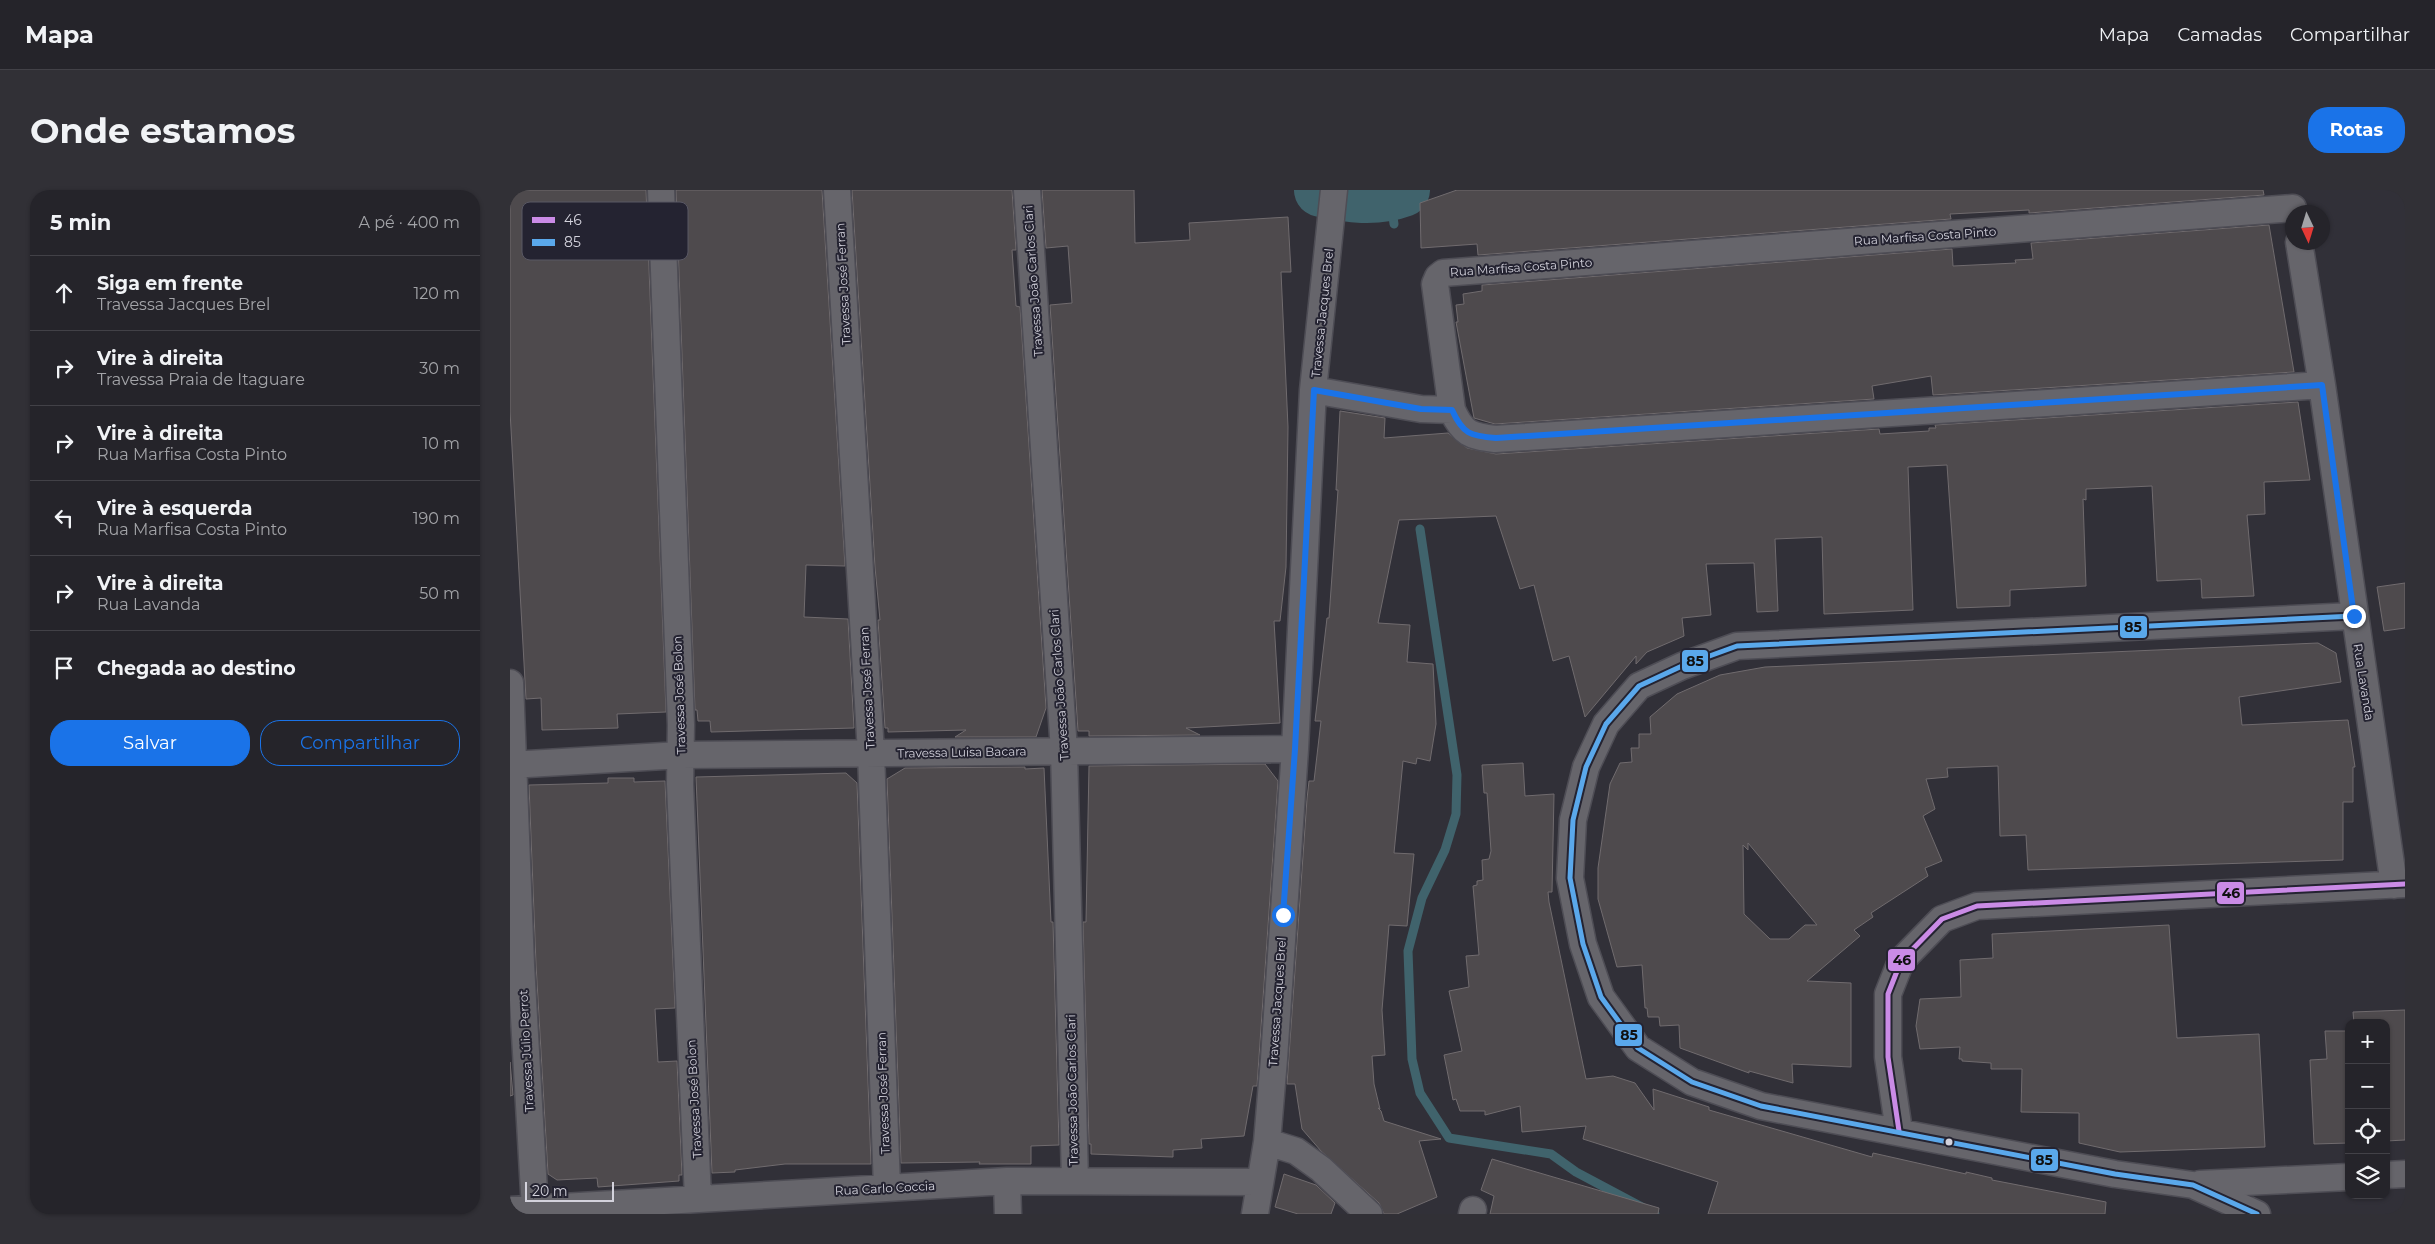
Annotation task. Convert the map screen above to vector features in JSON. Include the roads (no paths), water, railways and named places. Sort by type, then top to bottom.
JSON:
[{"type":"street","name":"Travessa José Ferran","points":[[837,190],[871,753],[887,1187]]},
{"type":"street","name":"Travessa João Carlos Clari","points":[[1027,190],[1064,751],[1075,1181]]},
{"type":"street","name":"Travessa Jacques Brel","points":[[1255,1214],[1267,1142],[1295,749],[1314,390],[1334,202]]},
{"type":"street","name":"Rua Marfisa Costa Pinto","points":[[2292,203],[1443,273],[1438,277],[1435,284],[1452,410],[1460,426],[1474,437],[1496,438],[2322,385]]},
{"type":"street","name":"Rua Lavanda","points":[[2300,250],[2322,385],[2354,616],[2399,884]]},
{"type":"street","name":"Travessa José Bolon","points":[[663,260],[681,755],[680,784],[698,1199]]},
{"type":"street","points":[[1314,390],[1421,409],[1452,410]]},
{"type":"street","points":[[2345,1177],[2193,1185],[2115,1174],[1761,1106],[1692,1082],[1638,1048],[1601,997],[1583,944],[1570,878],[1573,820],[1586,767],[1606,724],[1639,686],[1682,666],[1737,646],[2354,616]]},
{"type":"street","name":"Travessa Júlio Perrot","points":[[510,683],[520,965],[523,1209]]},
{"type":"street","name":"Travessa Luisa Bacara","points":[[512,764],[681,755],[1295,749]]},
{"type":"street","points":[[1899,1131],[1888,1056],[1888,994],[1901,961],[1942,919],[1977,906],[2399,884]]},
{"type":"street","points":[[1267,1142],[1296,1151],[1321,1169],[1369,1214]]},
{"type":"street","points":[[2390,1175],[2405,1174]]},
{"type":"street","points":[[1007,1182],[1008,1214]]},
{"type":"street","name":"Rua Carlo Coccia","points":[[523,1209],[645,1207],[698,1199],[887,1187],[1007,1182],[1260,1182]]},
{"type":"street","points":[[2193,1185],[2257,1214]]},
{"type":"waterway","points":[[1321,190],[1362,196],[1383,195],[1403,190]]},
{"type":"waterway","points":[[1390,195],[1394,224]]},
{"type":"waterway","points":[[1420,529],[1457,775],[1456,814],[1445,850],[1422,898],[1408,951],[1412,1059],[1420,1093],[1449,1138],[1551,1154],[1576,1172],[1655,1214]]}]
